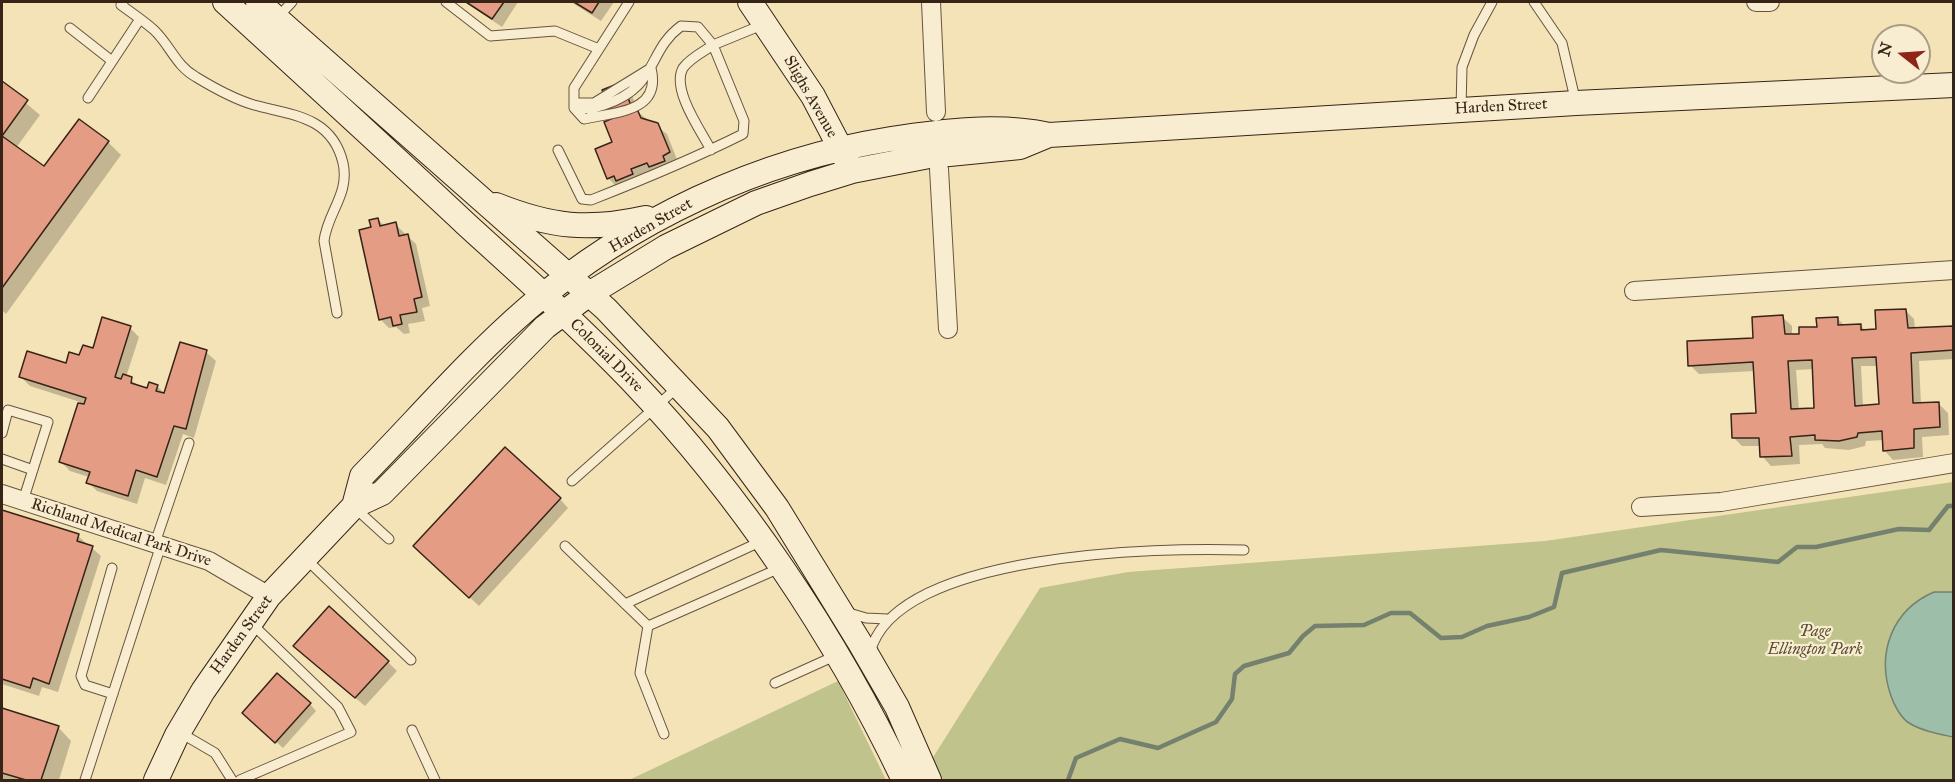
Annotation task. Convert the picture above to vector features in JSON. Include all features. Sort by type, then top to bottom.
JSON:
[{"type":"main road","name":"Colonial Drive","points":[[225,2],[544,295],[656,408],[781,568],[864,700],[904,780]]},
{"type":"main road","name":"Colonial Drive","points":[[258,2],[285,10],[484,201],[589,294],[718,428],[777,508],[869,658],[897,707],[929,780]]},
{"type":"main road","name":"Slighs Avenue","points":[[750,2],[813,96],[852,171]]},
{"type":"main road","name":"Harden Street","points":[[354,506],[362,476],[485,349],[544,295],[569,276],[672,211],[751,176],[840,147],[917,135],[972,131],[1021,129],[1049,135],[1576,103],[1953,85]]},
{"type":"main road","name":"Harden Street","points":[[156,780],[179,732],[269,596],[354,506],[382,493],[501,369],[563,313],[589,294],[666,247],[756,203],[852,171],[929,156],[1020,147],[1049,135]]},
{"type":"main road","points":[[484,201],[516,213],[576,228],[611,226],[672,211]]},
{"type":"street","points":[[931,2],[936,112]]},
{"type":"street","points":[[1756,2],[1770,2]]},
{"type":"street","points":[[939,173],[948,329]]},
{"type":"street","points":[[1634,291],[1953,270]]},
{"type":"street","points":[[1641,507],[1721,502],[1953,463]]},
{"type":"street","name":"Richland Medical Park Drive","points":[[2,494],[209,561],[269,596]]},
{"type":"lane","points":[[123,2],[121,5],[156,31],[175,59],[193,76],[238,99],[305,117],[334,142],[343,164],[345,185],[324,232],[324,241],[337,313]]},
{"type":"lane","points":[[446,2],[490,36],[555,31],[599,49]]},
{"type":"lane","points":[[629,2],[574,88],[577,106],[574,108],[584,119],[612,115],[632,108],[648,98],[655,82],[651,68]]},
{"type":"lane","points":[[1461,110],[1462,67],[1474,35],[1492,2]]},
{"type":"lane","points":[[1534,2],[1562,43],[1576,103]]},
{"type":"lane","points":[[88,98],[140,19]]},
{"type":"lane","points":[[711,150],[680,92],[682,70],[690,60],[713,45],[766,23]]},
{"type":"lane","points":[[558,150],[582,199],[591,200],[711,150],[743,134],[744,121],[713,45],[698,27],[681,26],[669,38],[634,91],[616,102],[589,111],[577,106]]},
{"type":"lane","points":[[70,28],[112,61]]},
{"type":"lane","points":[[572,481],[679,386]]},
{"type":"lane","points":[[2,433],[8,410],[48,422],[23,501]]},
{"type":"lane","points":[[86,780],[189,442]]},
{"type":"lane","points":[[2,459],[33,470]]},
{"type":"lane","points":[[354,506],[389,539]]},
{"type":"lane","points":[[624,604],[762,541]]},
{"type":"lane","points":[[564,546],[648,626]]},
{"type":"lane","points":[[869,658],[874,639],[887,619],[929,594],[1029,563],[1114,552],[1244,550]]},
{"type":"lane","points":[[304,557],[411,660]]},
{"type":"lane","points":[[112,568],[81,676],[85,685],[113,694]]},
{"type":"lane","points":[[648,626],[781,568]]},
{"type":"lane","points":[[839,609],[866,618],[887,619]]},
{"type":"lane","points":[[240,780],[351,732],[338,707],[250,622]]},
{"type":"lane","points":[[648,626],[640,673],[664,734]]},
{"type":"lane","points":[[775,683],[837,655]]},
{"type":"lane","points":[[412,730],[435,780]]},
{"type":"lane","points":[[179,732],[215,753],[232,780]]},
{"type":"green space","name":"Page Ellington Park","points":[[1953,482],[1953,780],[930,780],[925,770],[1040,588],[1128,572],[1545,541]]},
{"type":"green space","points":[[838,681],[886,780],[629,780]]},
{"type":"shaded area","points":[[1934,592],[1953,592],[1953,737],[1925,730],[1906,721],[1894,703],[1887,680],[1885,664],[1887,649],[1898,621],[1919,600]]},
{"type":"building","points":[[466,2],[504,2],[492,19]]},
{"type":"building","points":[[574,2],[599,2],[592,13]]},
{"type":"building","points":[[2,81],[28,100],[2,136]]},
{"type":"building","points":[[622,82],[633,111],[637,109],[641,118],[658,123],[670,152],[663,156],[665,161],[649,167],[647,163],[631,169],[633,174],[616,181],[614,176],[607,179],[595,149],[612,142],[604,122],[613,118],[602,90]]},
{"type":"building","points":[[79,119],[109,141],[2,288],[2,136],[44,166]]},
{"type":"building","points":[[378,218],[380,226],[396,222],[399,236],[408,234],[422,297],[414,299],[417,312],[400,315],[402,324],[393,326],[391,317],[379,320],[359,230],[371,227],[369,220]]},
{"type":"building","points":[[1906,309],[1908,328],[1954,326],[1954,350],[1911,353],[1913,403],[1939,402],[1940,427],[1914,429],[1914,448],[1883,451],[1882,431],[1858,433],[1857,437],[1839,441],[1815,440],[1815,435],[1790,437],[1792,456],[1760,457],[1759,438],[1732,438],[1731,414],[1756,413],[1753,362],[1688,366],[1687,341],[1753,338],[1752,317],[1783,315],[1785,334],[1799,334],[1799,327],[1817,327],[1816,318],[1838,317],[1838,325],[1861,324],[1861,330],[1876,329],[1875,310]],"holes":[[[1876,357],[1879,404],[1855,406],[1852,358]],[[1812,360],[1814,408],[1791,409],[1788,361]]]},
{"type":"building","points":[[102,317],[131,326],[115,377],[121,379],[123,374],[132,377],[131,383],[147,388],[149,382],[158,385],[156,391],[164,393],[180,342],[207,350],[186,429],[174,426],[157,477],[136,470],[128,496],[86,483],[90,472],[59,462],[78,403],[84,404],[86,398],[19,377],[27,351],[66,363],[69,352],[79,355],[83,345],[93,348]]},
{"type":"building","points":[[505,447],[561,498],[469,598],[413,546]]},
{"type":"building","points":[[2,510],[79,534],[77,541],[93,546],[49,684],[33,678],[30,688],[2,679]]},
{"type":"building","points":[[329,606],[389,661],[355,698],[293,646]]},
{"type":"building","points":[[277,673],[311,703],[275,743],[242,713]]},
{"type":"building","points":[[2,708],[59,726],[41,780],[26,780],[2,773]]},
{"type":"waterway","points":[[1068,780],[1076,758],[1120,739],[1158,748],[1216,722],[1232,699],[1235,674],[1244,666],[1289,653],[1315,626],[1364,625],[1391,613],[1410,613],[1441,638],[1462,637],[1487,626],[1529,617],[1554,607],[1562,573],[1661,550],[1778,562],[1797,547],[1816,547],[1899,529],[1929,530],[1948,506],[1954,506]]}]
